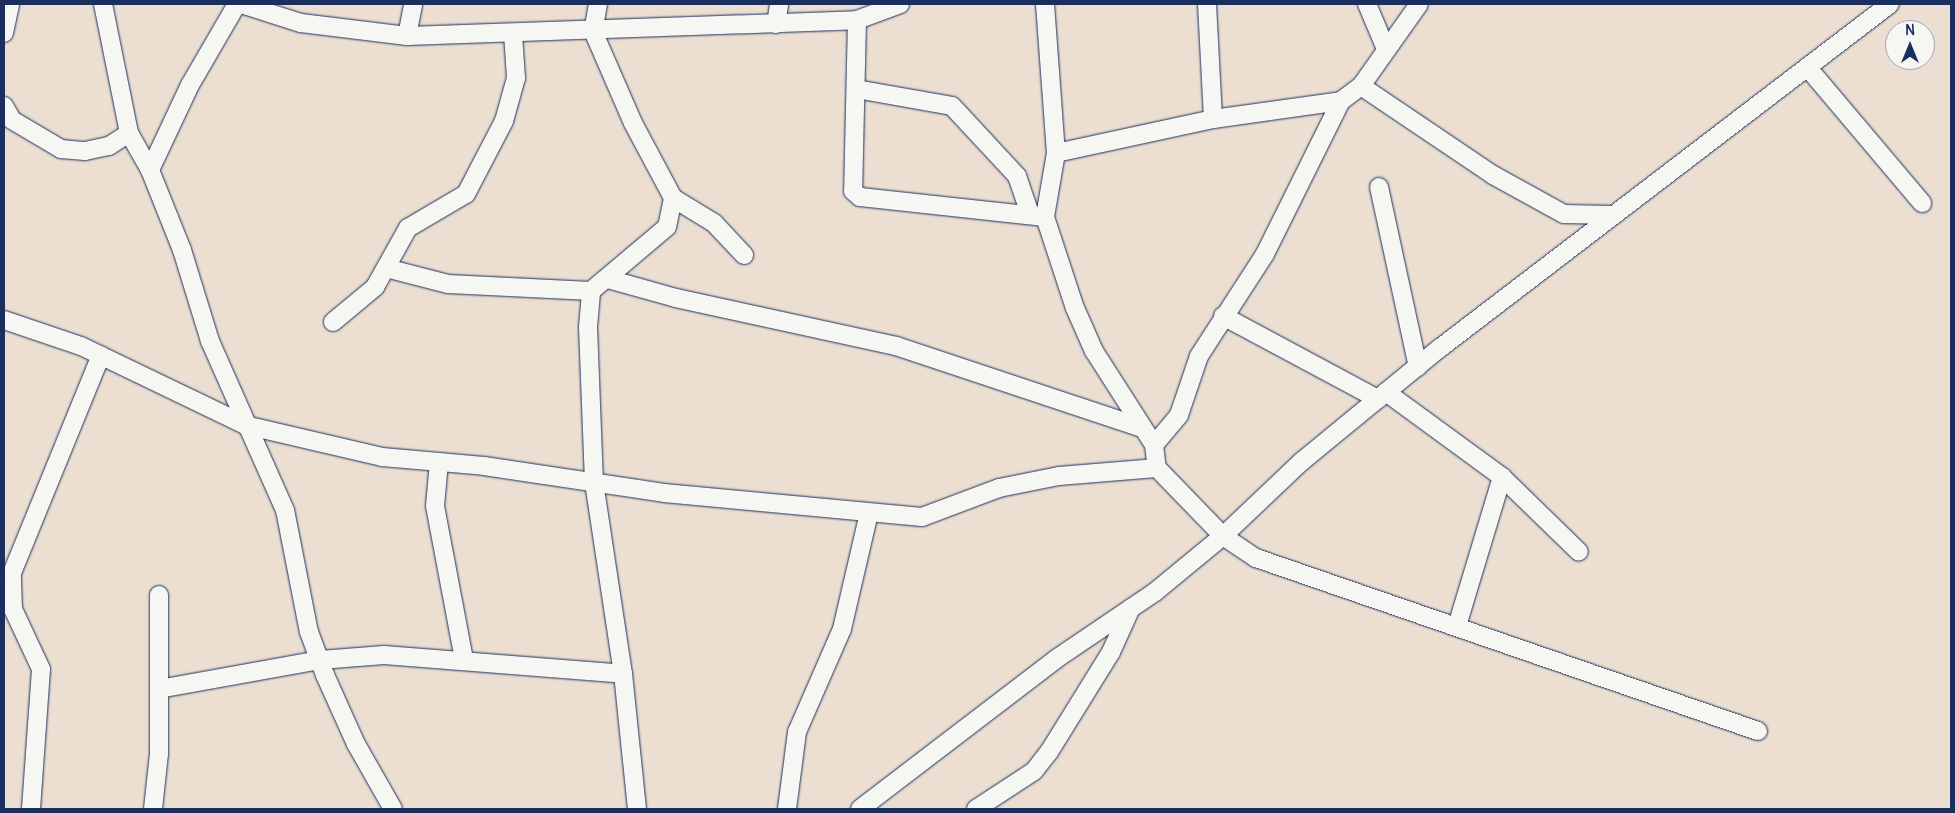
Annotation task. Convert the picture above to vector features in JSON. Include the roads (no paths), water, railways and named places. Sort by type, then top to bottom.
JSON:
[{"type":"street","points":[[4,33],[10,4]]},
{"type":"street","points":[[103,4],[129,133],[150,170],[182,250],[210,341],[245,425],[285,510],[309,632],[356,744],[393,809]]},
{"type":"street","points":[[150,170],[190,85],[239,4],[301,23],[407,36],[513,34],[857,20],[900,4]]},
{"type":"street","points":[[407,36],[413,4]]},
{"type":"street","points":[[598,4],[593,30],[633,123],[674,198],[714,223],[744,255]]},
{"type":"street","points":[[776,24],[779,4]]},
{"type":"street","points":[[1037,216],[1056,153],[1045,4]]},
{"type":"street","points":[[1207,4],[1213,119]]},
{"type":"street","points":[[1367,4],[1386,49]]},
{"type":"street","points":[[1154,445],[1179,416],[1199,356],[1223,316],[1265,254],[1341,101],[1361,86],[1419,4]]},
{"type":"street","points":[[860,809],[1009,694],[1131,608],[1223,536],[1301,462],[1382,395],[1572,244],[1808,68],[1890,4]]},
{"type":"street","points":[[857,20],[853,182],[860,197],[1037,216]]},
{"type":"street","points":[[333,322],[375,287],[408,228],[466,194],[484,163],[504,121],[516,78],[513,34]]},
{"type":"street","points":[[1808,68],[1922,203]]},
{"type":"street","points":[[1361,86],[1493,175],[1564,214],[1613,215]]},
{"type":"street","points":[[856,89],[952,106],[1017,176],[1037,216],[1094,351],[1154,445],[1157,468],[1223,536],[1256,558],[1282,568],[1457,626],[1758,731]]},
{"type":"street","points":[[1056,153],[1213,119],[1341,101]]},
{"type":"street","points":[[4,106],[26,130],[61,149],[85,151],[109,146],[129,133]]},
{"type":"street","points":[[1379,187],[1418,367]]},
{"type":"street","points":[[386,268],[448,284],[591,291],[667,227],[674,198]]},
{"type":"street","points":[[1564,214],[1572,244]]},
{"type":"street","points":[[608,278],[676,298],[896,346],[1142,428]]},
{"type":"street","points":[[591,291],[594,483],[623,674],[637,809]]},
{"type":"street","points":[[1223,316],[1382,395],[1502,477],[1579,552]]},
{"type":"street","points":[[4,320],[101,355],[245,425],[382,457],[439,462],[594,483],[922,517],[999,488],[1058,476],[1157,468]]},
{"type":"street","points":[[31,809],[41,669],[9,609],[12,572],[101,355]]},
{"type":"street","points":[[439,462],[435,506],[464,659]]},
{"type":"street","points":[[1457,626],[1502,477]]},
{"type":"street","points":[[787,809],[798,732],[809,696],[842,629],[869,513]]},
{"type":"street","points":[[153,809],[159,689],[159,595]]},
{"type":"street","points":[[976,809],[1039,765],[1111,652],[1131,608]]},
{"type":"street","points":[[159,689],[320,660],[384,655],[464,659],[623,674]]}]
